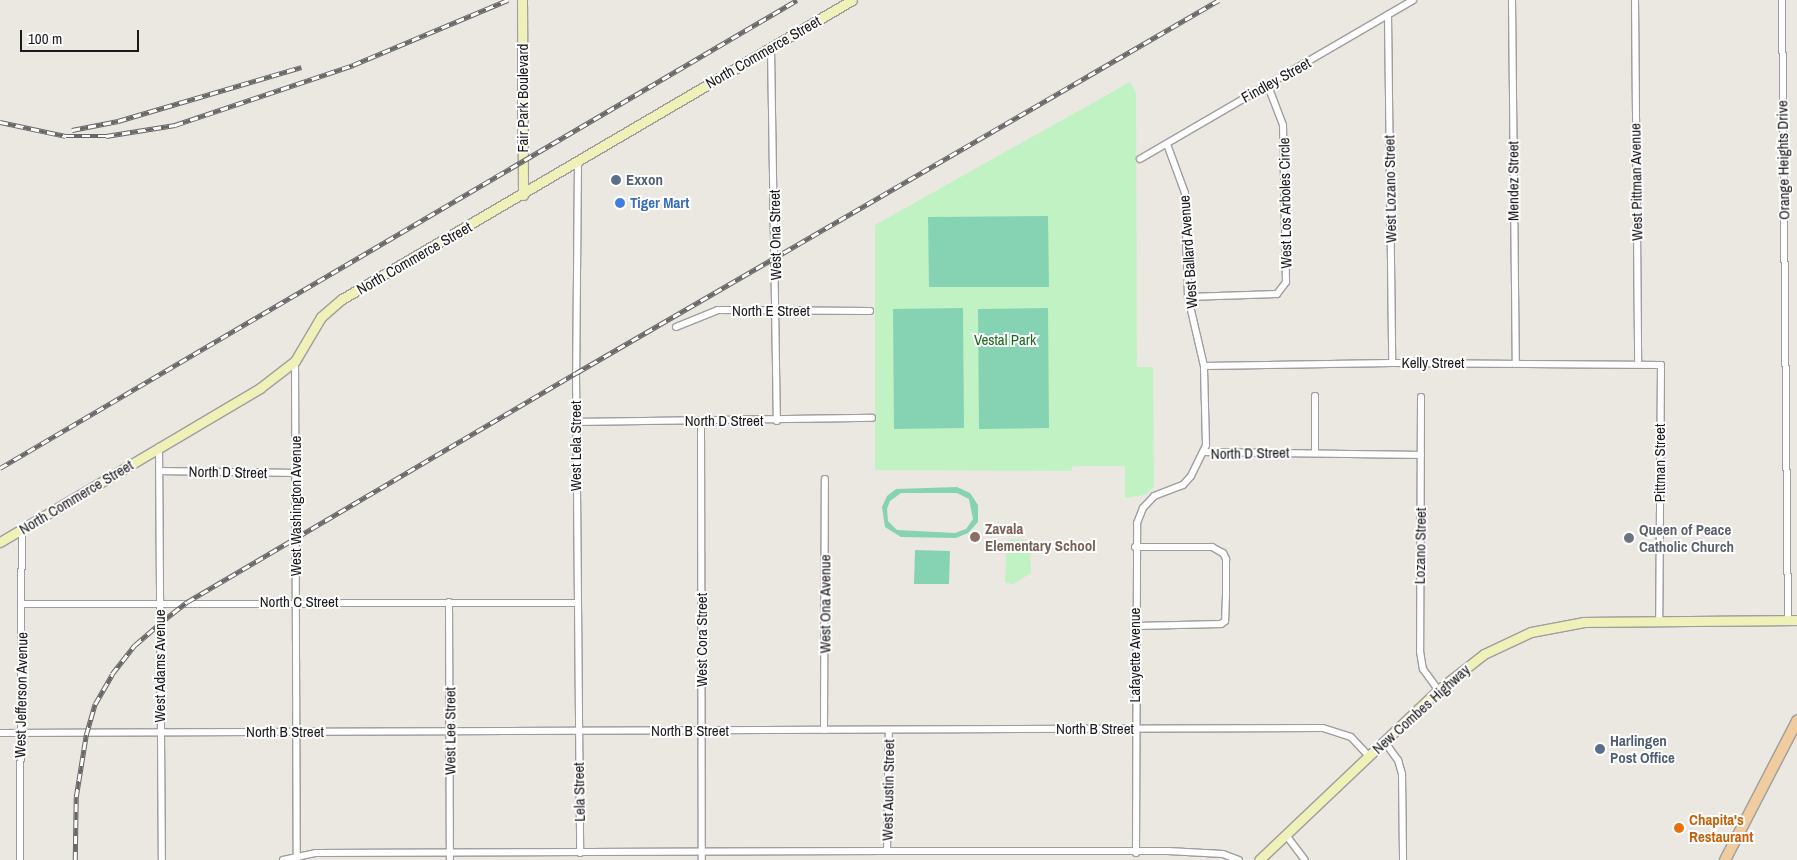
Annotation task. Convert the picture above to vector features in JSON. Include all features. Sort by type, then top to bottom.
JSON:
[{"type":"main road","name":"Fair Park Boulevard","points":[[522,0],[523,195]]},
{"type":"main road","name":"North Commerce Street","points":[[0,542],[260,388],[295,361],[321,317],[342,299],[523,195],[852,0]]},
{"type":"main road","name":"New Combes Highway","points":[[1259,860],[1438,690],[1484,654],[1531,632],[1584,622],[1792,620]]},
{"type":"main road","points":[[1725,860],[1797,721]]},
{"type":"street","name":"Findley Street","points":[[1140,159],[1413,0]]},
{"type":"street","name":"Mendez Street","points":[[1512,0],[1516,363]]},
{"type":"street","name":"West Pittman Avenue","points":[[1635,0],[1638,363]]},
{"type":"street","name":"Orange Heights Drive","points":[[1782,0],[1792,620]]},
{"type":"street","name":"West Lozano Street","points":[[1388,15],[1392,363]]},
{"type":"street","name":"West Ona Street","points":[[771,48],[777,422]]},
{"type":"street","name":"West Los Arboles Circle","points":[[1188,297],[1277,294],[1286,282],[1284,125],[1270,91],[1262,88]]},
{"type":"street","name":"West Ballard Avenue","points":[[1167,144],[1185,193],[1188,297],[1204,366],[1207,413],[1204,452]]},
{"type":"street","name":"West Lela Street","points":[[578,161],[576,422],[578,731]]},
{"type":"street","name":"North E Street","points":[[676,327],[718,310],[870,311]]},
{"type":"street","name":"West Washington Avenue","points":[[295,361],[297,859]]},
{"type":"street","name":"Kelly Street","points":[[1204,366],[1392,363],[1661,364]]},
{"type":"street","name":"Pittman Street","points":[[1659,622],[1661,364]]},
{"type":"street","points":[[1315,396],[1315,452]]},
{"type":"street","name":"Lozano Street","points":[[1421,397],[1420,651],[1423,668],[1438,690]]},
{"type":"street","name":"North D Street","points":[[576,422],[777,422],[872,418]]},
{"type":"street","name":"West Cora Street","points":[[701,421],[702,856]]},
{"type":"street","name":"West Adams Avenue","points":[[159,448],[162,860]]},
{"type":"street","name":"North D Street","points":[[1135,547],[1137,523],[1143,508],[1161,492],[1182,485],[1197,469],[1204,452],[1315,452],[1421,455]]},
{"type":"street","name":"North D Street","points":[[160,471],[296,473]]},
{"type":"street","name":"West Ona Avenue","points":[[824,730],[825,479]]},
{"type":"street","name":"West Jefferson Avenue","points":[[20,860],[22,529]]},
{"type":"street","points":[[1135,547],[1212,548],[1223,553],[1226,559],[1225,621],[1221,624],[1135,626]]},
{"type":"street","name":"Lafayette Avenue","points":[[1135,547],[1136,853]]},
{"type":"street","name":"North C Street","points":[[22,604],[160,602],[577,603]]},
{"type":"street","name":"West Lee Street","points":[[449,602],[450,857]]},
{"type":"street","name":"North B Street","points":[[0,733],[1323,728],[1351,737],[1369,756]]},
{"type":"street","name":"West Austin Street","points":[[888,851],[889,730]]},
{"type":"street","name":"Lela Street","points":[[578,731],[580,853]]},
{"type":"street","points":[[1384,741],[1398,760],[1402,774],[1404,860]]},
{"type":"street","points":[[1286,835],[1305,860]]},
{"type":"street","points":[[283,860],[297,859],[316,853],[450,857],[580,853],[702,856],[888,851],[1213,852],[1239,860]]},
{"type":"green space","name":"Vestal Park","points":[[1130,82],[1136,93],[1137,367],[1153,367],[1154,487],[1144,495],[1125,498],[1125,466],[1073,466],[1071,471],[875,470],[875,225]]},
{"type":"green space","points":[[1048,216],[1049,287],[929,287],[928,217]]},
{"type":"green space","points":[[963,308],[964,428],[894,429],[893,309]]},
{"type":"green space","points":[[1048,308],[1049,428],[979,429],[978,309]]},
{"type":"green space","points":[[957,487],[970,493],[978,505],[978,522],[968,533],[956,538],[901,537],[885,527],[882,507],[887,496],[896,489]],"holes":[[[901,493],[957,493],[969,499],[973,519],[966,529],[955,533],[897,530],[888,521],[887,509],[890,501]]]},
{"type":"green space","points":[[1012,539],[1030,540],[1031,573],[1013,584],[1005,583],[1007,541]]},
{"type":"green space","points":[[915,550],[950,551],[949,584],[914,584]]},
{"type":"railway","points":[[0,122],[66,136],[106,136],[175,125],[353,65],[508,0]]},
{"type":"railway","points":[[0,468],[797,0]]},
{"type":"railway","points":[[75,860],[76,797],[86,735],[95,704],[112,674],[135,645],[187,602],[576,373],[1219,0]]},
{"type":"railway","points":[[72,130],[118,121],[301,67]]},
{"type":"place","name":"Exxon","points":[[616,180]]},
{"type":"place","name":"Tiger Mart","points":[[620,203]]},
{"type":"place","name":"Zavala Elementary School","points":[[975,537]]},
{"type":"place","name":"Queen of Peace Catholic Church","points":[[1629,538]]},
{"type":"place","name":"Harlingen Post Office","points":[[1600,749]]},
{"type":"place","name":"Chapita's Restaurant","points":[[1679,828]]}]
